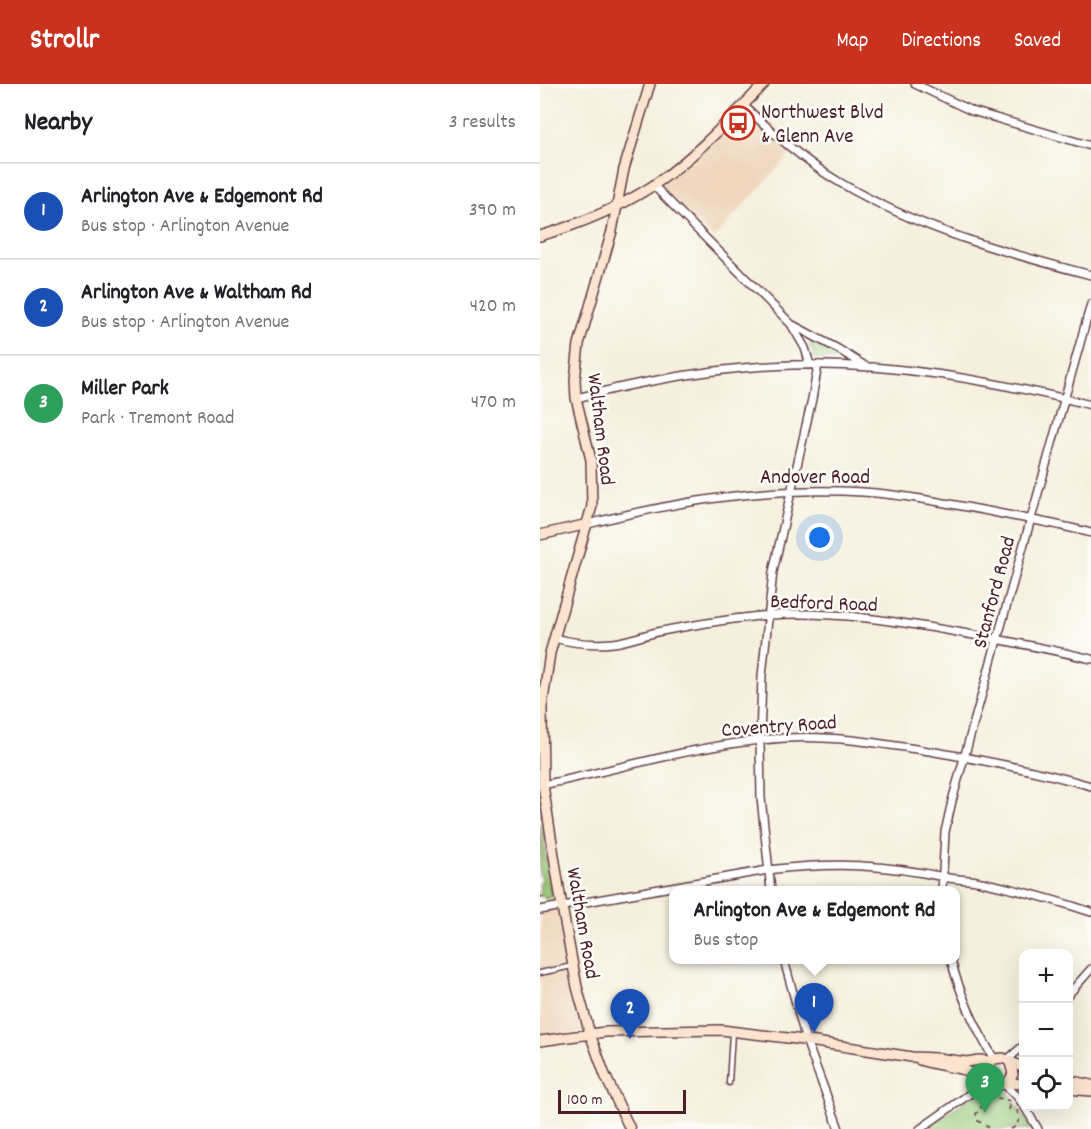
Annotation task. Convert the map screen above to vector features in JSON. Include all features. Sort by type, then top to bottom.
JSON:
[{"type":"street","name":"Waltham Road","points":[[630,1129],[609,1084],[590,1034],[572,966],[541,786],[540,729],[545,676],[592,506],[591,460],[576,398],[575,370],[579,344],[618,206],[624,169],[650,84]]},
{"type":"street","points":[[540,236],[618,206],[653,185],[684,161],[764,84]]},
{"type":"street","points":[[915,84],[972,111],[1091,146]]},
{"type":"street","points":[[743,105],[837,181],[878,203],[941,232],[1091,275]]},
{"type":"street","points":[[653,185],[791,324],[814,365],[812,399],[773,572],[762,676],[761,798],[770,886]]},
{"type":"street","name":"Stanford Road","points":[[942,886],[945,832],[1091,304]]},
{"type":"street","points":[[791,324],[867,367]]},
{"type":"street","points":[[576,398],[694,373],[814,365],[918,372],[1015,388],[1091,405]]},
{"type":"street","name":"Andover Road","points":[[540,535],[690,501],[737,495],[835,490],[946,503],[1091,533]]},
{"type":"street","name":"Bedford Road","points":[[554,638],[586,643],[614,643],[702,624],[768,615],[823,614],[870,617],[998,639],[1091,659]]},
{"type":"street","name":"Coventry Road","points":[[541,786],[726,745],[827,737],[855,739],[965,757],[1044,772],[1091,786]]},
{"type":"street","points":[[679,886],[768,870],[813,865],[861,864],[978,881],[1041,896],[1091,912]]},
{"type":"street","points":[[540,910],[669,888]]},
{"type":"street","points":[[785,964],[806,1040],[839,1129]]},
{"type":"street","points":[[952,964],[958,986],[992,1060]]},
{"type":"street","points":[[1073,989],[1091,969]]},
{"type":"street","points":[[540,1041],[605,1032],[732,1031],[912,1057],[967,1062],[992,1060],[1009,1062],[1019,1066]]},
{"type":"street","points":[[1009,1062],[1019,1050]]},
{"type":"street","points":[[912,1057],[936,1065],[963,1070],[996,1086],[1019,1084]]},
{"type":"street","points":[[987,1080],[985,1069],[992,1060]]},
{"type":"street","points":[[1007,1084],[1013,1074],[1009,1062]]},
{"type":"street","points":[[920,1129],[987,1080]]},
{"type":"street","points":[[1073,1081],[1091,1085]]},
{"type":"street","points":[[1007,1084],[1019,1102]]},
{"type":"street","points":[[1073,1089],[1091,1091]]},
{"type":"street","points":[[1024,1111],[1038,1129]]},
{"type":"lane","points":[[540,973],[572,966]]},
{"type":"lane","points":[[729,1083],[732,1031]]},
{"type":"path","points":[[540,896],[549,900]]},
{"type":"path","points":[[989,1127],[978,1121],[976,1114],[983,1105],[985,1095],[1012,1102],[1009,1110]]},
{"type":"path","points":[[1011,1129],[1016,1127],[1020,1111]]},
{"type":"path","points":[[982,1129],[983,1124]]},
{"type":"shaded area","points":[[743,96],[797,147],[714,238],[652,180],[700,139]]},
{"type":"shaded area","points":[[561,899],[587,1031],[540,1042],[540,903]]},
{"type":"green space","points":[[812,341],[838,353],[840,357],[836,360],[815,359],[810,344]]},
{"type":"green space","points":[[540,800],[555,893],[553,894]]},
{"type":"green space","points":[[540,823],[551,896],[547,898],[540,895],[540,883],[543,881],[540,874]]},
{"type":"green space","points":[[999,1063],[1005,1066],[1008,1072],[1005,1078],[999,1081],[993,1078],[990,1072],[993,1066]]},
{"type":"green space","points":[[984,1088],[1008,1092],[1032,1129],[925,1129]]},
{"type":"place","name":"Northwest Blvd & Glenn Ave","points":[[738,123]]},
{"type":"place","name":"Arlington Ave & Edgemont Rd","points":[[814,1033]]},
{"type":"place","name":"Arlington Ave & Waltham Rd","points":[[630,1039]]},
{"type":"place","name":"Miller Park","points":[[985,1113]]}]
